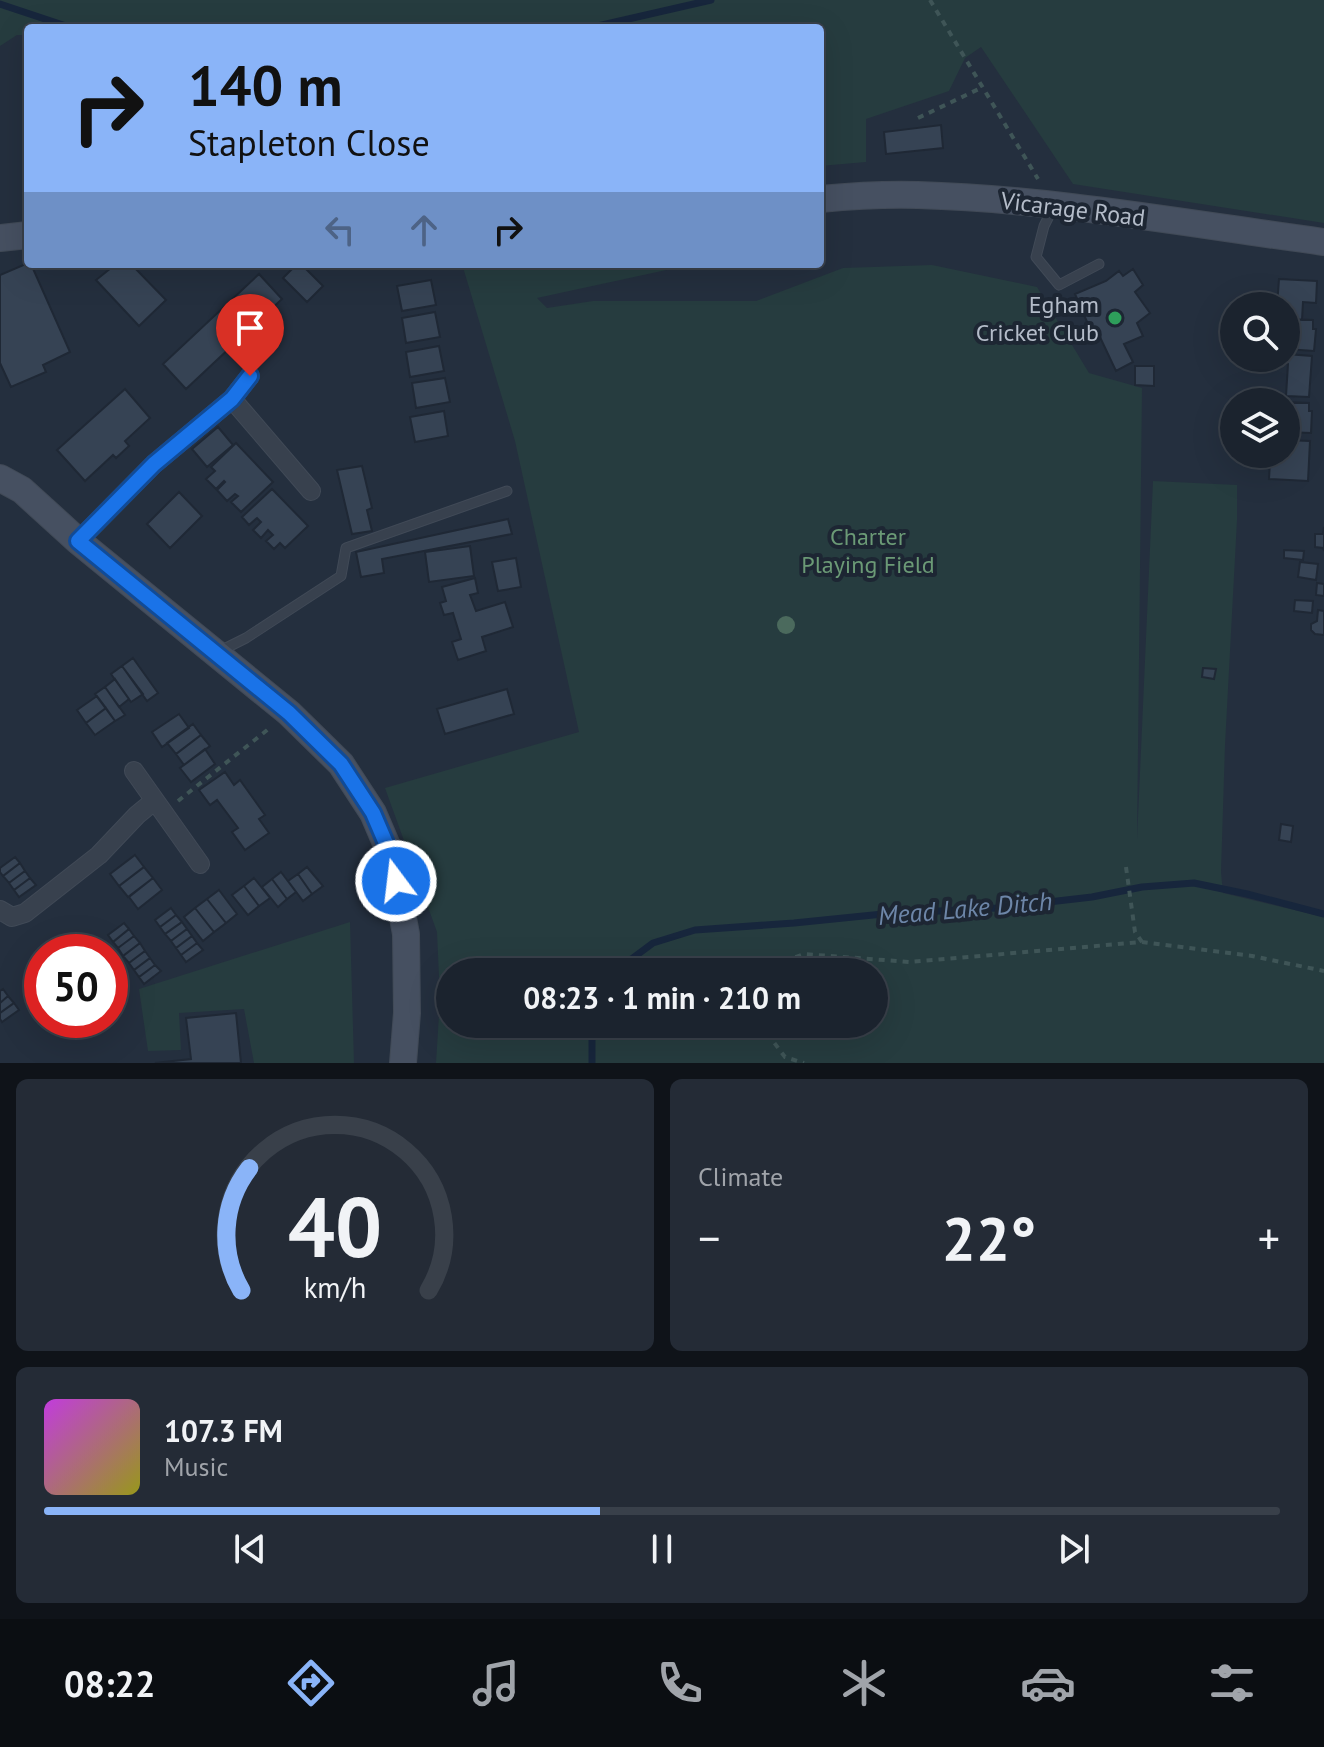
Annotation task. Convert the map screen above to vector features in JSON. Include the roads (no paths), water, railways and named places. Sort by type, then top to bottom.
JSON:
[{"type":"main road","name":"Vicarage Road","points":[[824,199],[915,194],[1054,205],[1324,242]]},
{"type":"main road","points":[[0,238],[24,235]]},
{"type":"main road","points":[[0,478],[22,490],[78,541],[289,713],[341,764],[373,813],[391,855],[406,934],[407,1013],[403,1063]]},
{"type":"street","points":[[78,541],[154,464],[232,399],[250,376]]},
{"type":"street","points":[[232,399],[311,491]]},
{"type":"street","points":[[134,771],[200,864]]},
{"type":"street","points":[[0,910],[12,917],[25,913],[99,855],[137,815],[158,807]]},
{"type":"lane","points":[[1054,205],[1044,226],[1036,257],[1059,285],[1099,264]]},
{"type":"lane","points":[[215,654],[246,638],[341,576],[346,548],[507,491]]},
{"type":"waterway","points":[[606,24],[711,0]]},
{"type":"waterway","points":[[0,4],[60,24]]},
{"type":"waterway","name":"Mead Lake Ditch","points":[[633,958],[653,943],[695,930],[996,908],[1092,897],[1142,887],[1194,883],[1324,914]]},
{"type":"waterway","name":"Mead Lake Ditch","points":[[592,1038],[592,1063]]},
{"type":"place","name":"Egham Cricket Club","points":[[1115,318]]},
{"type":"park label","name":"Charter Playing Field","points":[[868,550]]}]
